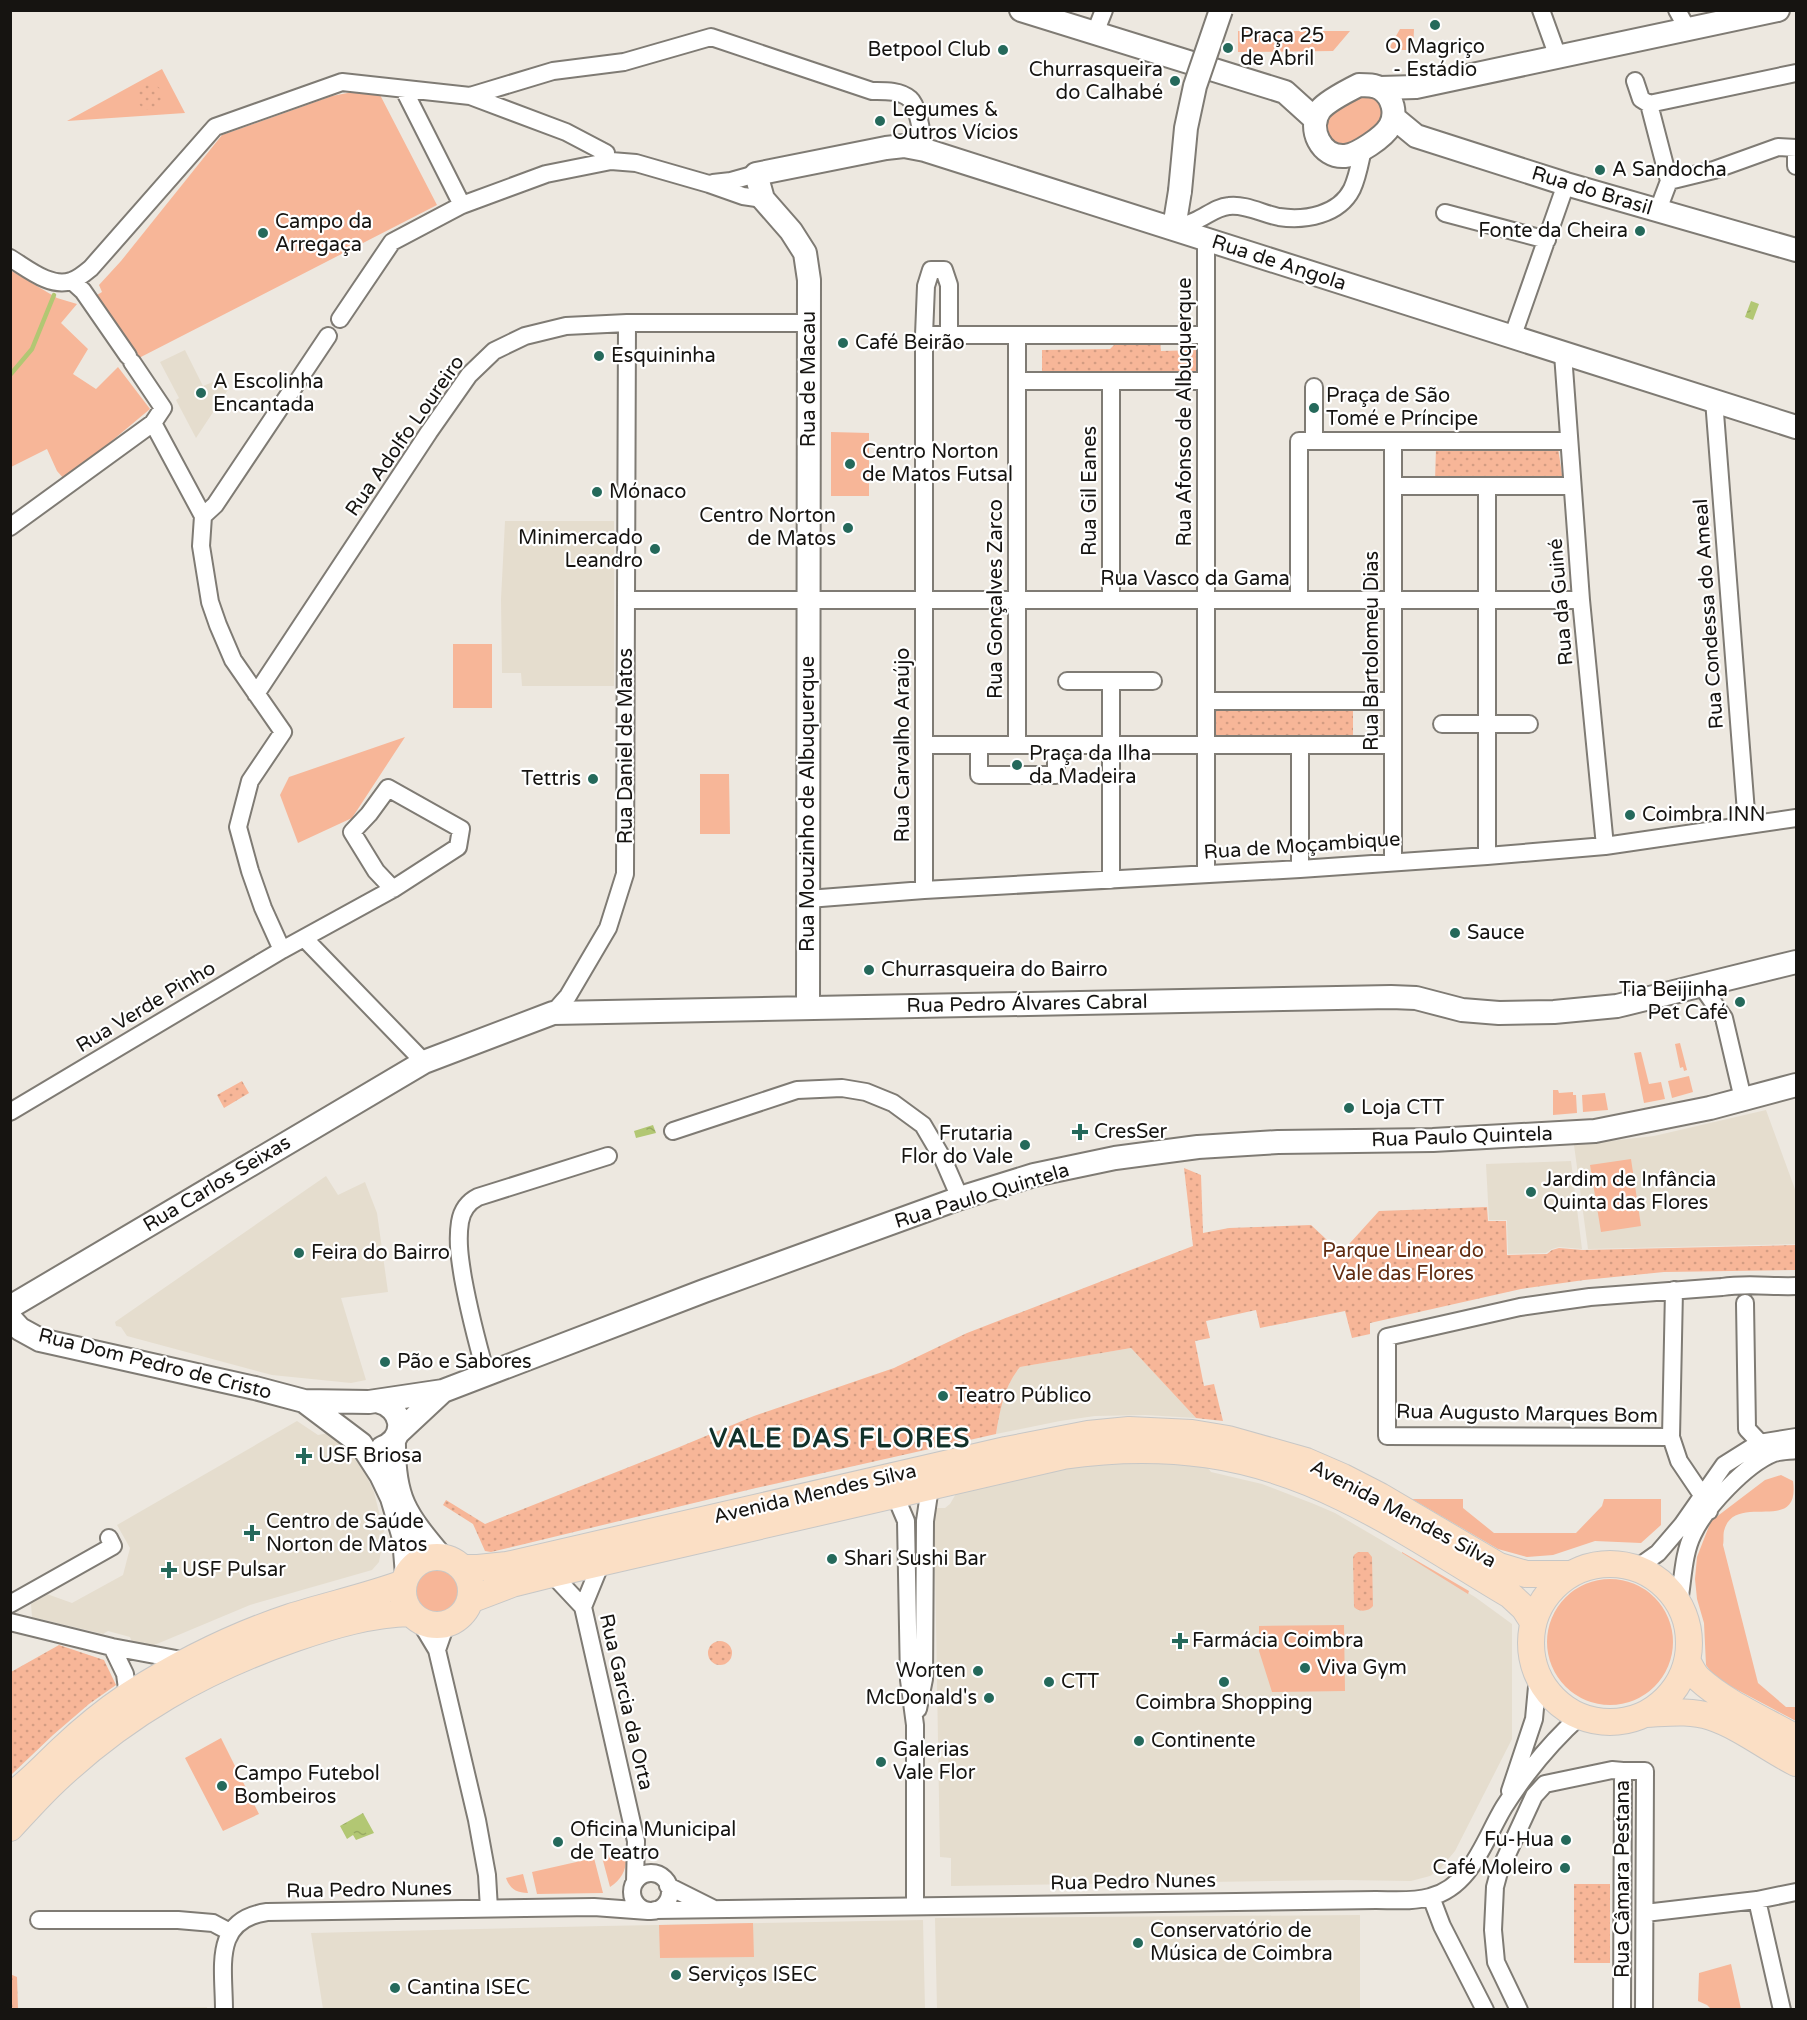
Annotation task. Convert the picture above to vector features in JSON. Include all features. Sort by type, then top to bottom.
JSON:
[{"type":"main road","name":"Avenida Mendes Silva","points":[[10,1796],[64,1747],[128,1696],[187,1661],[221,1644],[280,1621],[371,1596],[405,1579],[413,1567],[432,1557],[478,1568],[507,1565],[1026,1445],[1088,1434],[1129,1430],[1191,1433],[1269,1449],[1306,1461],[1380,1496],[1499,1566],[1526,1574],[1570,1574]]},
{"type":"main road","name":"Avenida Mendes Silva","points":[[446,1623],[465,1611],[470,1600],[512,1584],[552,1574],[1063,1456],[1102,1450],[1145,1449],[1190,1451],[1234,1459],[1300,1479],[1361,1507],[1510,1595],[1524,1608],[1533,1622]]},
{"type":"main road","points":[[452,1563],[468,1577],[471,1589],[470,1600]]},
{"type":"main road","points":[[1603,1563],[1638,1568],[1661,1582],[1679,1602],[1686,1616],[1689,1632],[1688,1662],[1673,1692],[1660,1705],[1646,1714],[1630,1720],[1612,1722],[1596,1721],[1580,1716],[1555,1700],[1538,1676],[1532,1659],[1533,1622],[1541,1603],[1554,1587],[1570,1574],[1603,1563]]},
{"type":"main road","points":[[405,1579],[403,1595],[405,1604],[415,1616],[428,1623],[446,1623]]},
{"type":"main road","points":[[10,1828],[54,1782],[103,1741],[136,1716],[177,1690],[245,1657],[310,1633],[365,1617],[384,1614],[415,1616]]},
{"type":"main road","points":[[1688,1662],[1696,1677],[1708,1686],[1797,1738]]},
{"type":"main road","points":[[1646,1714],[1680,1712],[1709,1716],[1797,1763]]},
{"type":"street","points":[[1021,10],[1285,92],[1337,98]]},
{"type":"street","points":[[1095,33],[1104,10]]},
{"type":"street","points":[[1221,10],[1195,86],[1186,128],[1174,228],[1196,220],[1218,208],[1229,206],[1241,206],[1290,218],[1316,216],[1329,210],[1346,197],[1356,177],[1363,149]]},
{"type":"street","points":[[1541,10],[1558,57]]},
{"type":"street","points":[[1416,87],[1393,113],[1390,126],[1379,138],[1363,149],[1351,155],[1340,156],[1326,150],[1318,142],[1315,129],[1321,109],[1359,85],[1380,88],[1416,87],[1558,57],[1682,20],[1778,10]]},
{"type":"street","points":[[470,96],[553,71],[624,62],[711,37],[872,90],[895,92],[909,98],[915,109],[925,150]]},
{"type":"street","points":[[1649,104],[1797,73]]},
{"type":"street","points":[[1635,81],[1641,99],[1649,104],[1669,181],[1658,210]]},
{"type":"street","points":[[10,258],[58,283],[72,281],[91,268],[214,127],[342,82],[470,96],[566,132],[600,158],[636,163],[743,196],[763,199]]},
{"type":"street","name":"Rua do Brasil","points":[[1380,88],[1388,95],[1393,113],[1416,136],[1566,184],[1797,250]]},
{"type":"street","points":[[404,90],[462,205]]},
{"type":"street","points":[[1285,92],[1316,120]]},
{"type":"street","name":"Rua de Angola","points":[[756,174],[886,148],[904,146],[925,150],[1797,427]]},
{"type":"street","points":[[1669,181],[1714,170],[1778,147],[1797,148]]},
{"type":"street","points":[[1797,156],[1797,166]]},
{"type":"street","points":[[340,319],[392,242],[462,205],[546,174],[600,158]]},
{"type":"street","points":[[709,184],[731,182],[756,174]]},
{"type":"street","name":"Rua de Macau","points":[[756,174],[763,199],[791,231],[805,254],[809,280],[809,600]]},
{"type":"street","points":[[1512,338],[1566,184]]},
{"type":"street","points":[[1446,213],[1547,240]]},
{"type":"street","name":"Rua Afonso de Albuquerque","points":[[1206,239],[1206,874]]},
{"type":"street","name":"Rua Carvalho Araújo","points":[[924,890],[924,335],[926,286],[931,270],[944,270],[950,285],[949,335]]},
{"type":"street","points":[[10,527],[153,423],[164,408],[83,291],[72,281]]},
{"type":"street","name":"Rua Adolfo Loureiro","points":[[256,694],[429,432],[469,375],[494,351],[525,336],[566,326],[627,323],[809,323]]},
{"type":"street","name":"Rua Daniel de Matos","points":[[553,1013],[568,996],[608,928],[624,874],[627,323]]},
{"type":"street","points":[[924,335],[1206,335]]},
{"type":"street","name":"Rua Gonçalves Zarco","points":[[1017,335],[1017,746]]},
{"type":"street","points":[[203,516],[215,505],[328,336]]},
{"type":"street","name":"Rua da Guiné","points":[[1563,354],[1581,600],[1605,846]]},
{"type":"street","points":[[1017,381],[1206,381]]},
{"type":"street","name":"Rua Gil Eanes","points":[[1111,381],[1111,600]]},
{"type":"street","points":[[1299,600],[1306,441],[1314,387]]},
{"type":"street","name":"Rua Condessa do Ameal","points":[[1714,400],[1747,825]]},
{"type":"street","points":[[153,423],[203,516],[201,546],[210,602],[233,660],[283,732],[250,781],[238,827],[260,899],[282,950]]},
{"type":"street","points":[[1306,441],[1569,441]]},
{"type":"street","name":"Rua Bartolomeu Dias","points":[[1393,441],[1393,861]]},
{"type":"street","points":[[1393,486],[1572,486]]},
{"type":"street","points":[[1487,486],[1487,856]]},
{"type":"street","name":"Rua Vasco da Gama","points":[[627,600],[1581,600]]},
{"type":"street","name":"Rua Mouzinho de Albuquerque","points":[[808,1007],[809,600]]},
{"type":"street","points":[[1067,681],[1153,681]]},
{"type":"street","points":[[1111,681],[1111,880]]},
{"type":"street","points":[[1206,701],[1393,701]]},
{"type":"street","points":[[1442,724],[1529,724]]},
{"type":"street","points":[[924,745],[1393,746]]},
{"type":"street","points":[[979,746],[979,775],[1056,775],[1056,746]]},
{"type":"street","points":[[1300,746],[1300,869]]},
{"type":"street","name":"Rua Verde Pinho","points":[[10,1112],[282,950],[393,889],[458,847],[461,830],[388,788],[352,832],[376,871],[393,889]]},
{"type":"street","name":"Rua de Moçambique","points":[[808,899],[1487,856],[1605,846],[1797,818]]},
{"type":"street","points":[[304,938],[424,1062],[553,1013]]},
{"type":"street","name":"Rua Pedro Álvares Cabral","points":[[553,1013],[1391,997],[1416,998],[1462,1010],[1499,1013],[1554,1012],[1617,1006],[1797,962]]},
{"type":"street","points":[[1701,985],[1724,1018],[1743,1099]]},
{"type":"street","name":"Rua Carlos Seixas","points":[[10,1307],[424,1062]]},
{"type":"street","name":"Rua Paulo Quintela","points":[[373,1402],[443,1391],[704,1291],[960,1198],[1034,1175],[1115,1158],[1198,1147],[1278,1142],[1433,1140],[1571,1134],[1629,1125],[1797,1085]]},
{"type":"street","points":[[673,1131],[797,1090],[842,1088],[866,1092],[893,1102],[923,1125],[943,1159],[960,1198]]},
{"type":"street","points":[[486,1374],[466,1298],[459,1259],[460,1221],[464,1209],[470,1201],[478,1197],[608,1156]]},
{"type":"street","name":"Rua Augusto Marques Bom","points":[[1671,1437],[1387,1436],[1387,1337],[1520,1307],[1590,1298],[1742,1284],[1767,1287],[1797,1286]]},
{"type":"street","points":[[1722,1287],[1745,1303]]},
{"type":"street","points":[[1745,1303],[1767,1287]]},
{"type":"street","points":[[1674,1290],[1671,1437],[1679,1461],[1702,1495],[1709,1511]]},
{"type":"street","points":[[1745,1303],[1747,1429],[1765,1448],[1797,1450]]},
{"type":"street","name":"Rua Dom Pedro de Cristo","points":[[10,1318],[20,1329],[40,1341],[255,1388],[304,1401],[373,1402]]},
{"type":"street","name":"Rua Paulo Quintela","points":[[396,1436],[416,1414],[443,1391]]},
{"type":"street","name":"Rua Dom Pedro de Cristo","points":[[304,1401],[359,1443]]},
{"type":"street","points":[[373,1402],[390,1406],[398,1418],[394,1474],[402,1503],[420,1531],[452,1563]]},
{"type":"street","name":"Rua Dom Pedro de Cristo","points":[[373,1402],[356,1411],[352,1418],[353,1434],[381,1475],[399,1517],[404,1538],[405,1579]]},
{"type":"street","points":[[359,1443],[368,1448],[383,1448],[389,1445],[396,1436]]},
{"type":"street","points":[[1638,1568],[1658,1553],[1682,1525],[1724,1466],[1797,1437]]},
{"type":"street","points":[[1679,1602],[1693,1533],[1736,1478],[1765,1448]]},
{"type":"street","points":[[915,1725],[924,1679],[925,1521],[930,1487]]},
{"type":"street","points":[[895,1495],[906,1521],[909,1680],[915,1725],[915,1906]]},
{"type":"street","points":[[10,1604],[113,1546],[109,1538]]},
{"type":"street","name":"Rua Garcia da Orta","points":[[583,1607],[601,1563]]},
{"type":"street","name":"Rua Garcia da Orta","points":[[552,1574],[583,1607],[636,1841],[634,1887]]},
{"type":"street","points":[[415,1616],[437,1650],[477,1820],[487,1875],[489,1909]]},
{"type":"street","points":[[10,1622],[112,1647],[187,1661]]},
{"type":"street","points":[[437,1650],[446,1623]]},
{"type":"street","points":[[112,1647],[125,1674],[128,1696]]},
{"type":"street","name":"Rua Pedro Nunes","points":[[1504,1808],[1534,1719],[1538,1676]]},
{"type":"street","name":"Rua Pedro Nunes","points":[[230,1932],[239,1921],[251,1914],[267,1912],[594,1908],[652,1911],[1376,1900],[1431,1897],[1448,1889],[1462,1877],[1479,1856],[1504,1808],[1552,1742],[1580,1716]]},
{"type":"street","name":"Rua Câmara Pestana","points":[[1519,2010],[1496,1962],[1493,1930],[1495,1887],[1499,1872],[1534,1796],[1545,1784],[1612,1770],[1645,1771],[1644,2010]]},
{"type":"street","name":"Rua Câmara Pestana","points":[[1622,2010],[1623,1771]]},
{"type":"street","name":"Rua Garcia da Orta","points":[[636,1841],[665,1882]]},
{"type":"street","name":"Rua Pedro Nunes","points":[[594,1908],[634,1887],[647,1874],[652,1874],[716,1909]]},
{"type":"street","points":[[634,1887],[633,1897],[638,1906],[652,1911],[666,1904],[669,1892],[665,1882]]},
{"type":"street","points":[[1645,1913],[1757,1900],[1797,1892]]},
{"type":"street","points":[[1431,1897],[1442,1926],[1485,2010]]},
{"type":"street","points":[[1757,1900],[1782,2010]]},
{"type":"street","points":[[39,1920],[178,1920],[213,1923],[230,1932],[224,1956],[224,2010]]},
{"type":"shaded area","name":"A Escolinha Encantada","points":[[185,350],[203,386],[213,382],[229,388],[196,438],[176,400],[179,398],[160,362]]},
{"type":"shaded area","points":[[505,521],[614,521],[614,686],[522,686],[521,673],[502,673],[501,599]]},
{"type":"shaded area","points":[[1766,1110],[1796,1192],[1796,1244],[1588,1249],[1574,1145],[1654,1136]]},
{"type":"shaded area","name":"Jardim de Infância Quinta das Flores","points":[[1571,1161],[1582,1249],[1559,1247],[1546,1253],[1508,1254],[1507,1220],[1489,1220],[1486,1164]]},
{"type":"shaded area","name":"Feira do Bairro","points":[[326,1176],[338,1195],[365,1182],[377,1213],[388,1292],[341,1298],[366,1380],[351,1383],[272,1375],[127,1336],[121,1327],[116,1326],[115,1322]]},
{"type":"shaded area","points":[[1131,1348],[1196,1418],[1145,1415],[1095,1416],[996,1434],[1001,1404],[1013,1375],[1020,1367]]},
{"type":"shaded area","name":"Centro de Saúde Norton de Matos","points":[[297,1421],[318,1435],[329,1433],[365,1472],[374,1492],[384,1532],[379,1535],[381,1551],[379,1562],[372,1570],[250,1605],[152,1646],[132,1642],[130,1637],[108,1631],[103,1634],[32,1617],[31,1604],[47,1594],[72,1603],[123,1575],[130,1548],[117,1525]]},
{"type":"shaded area","name":"Coimbra Shopping","points":[[1126,1462],[1176,1462],[1207,1467],[1211,1472],[1262,1484],[1314,1504],[1335,1513],[1381,1540],[1475,1597],[1512,1624],[1512,1739],[1455,1851],[1440,1869],[1430,1876],[1411,1881],[951,1886],[951,1858],[940,1857],[934,1508],[945,1508],[957,1492],[1067,1467]]},
{"type":"shaded area","points":[[1360,1915],[1360,2009],[937,2009],[935,1918]]},
{"type":"shaded area","points":[[923,1920],[925,2009],[323,2009],[311,1933],[603,1926]]},
{"type":"shaded area","points":[[207,2007],[207,2010],[37,2009],[37,2008]]},
{"type":"green space","points":[[1400,29],[1414,29],[1413,50],[1388,50]]},
{"type":"green space","points":[[1238,31],[1350,31],[1333,51],[1238,52]]},
{"type":"green space","points":[[162,69],[185,113],[67,121]]},
{"type":"green space","points":[[150,84],[159,88],[163,97],[159,106],[150,110],[141,106],[137,97],[141,88]]},
{"type":"green space","name":"Campo da Arregaça","points":[[358,91],[378,91],[437,205],[137,359],[108,316],[97,295],[102,292],[99,285],[222,135],[332,96]]},
{"type":"green space","points":[[1362,95],[1376,99],[1383,106],[1378,124],[1351,144],[1343,146],[1330,140],[1326,129],[1328,117]]},
{"type":"green space","points":[[10,270],[57,298],[77,304],[61,323],[88,349],[73,374],[96,389],[118,367],[150,409],[65,480],[57,471],[47,449],[11,467]]},
{"type":"green space","points":[[1160,341],[1161,351],[1198,350],[1199,372],[1042,374],[1042,350],[1110,349],[1117,342]]},
{"type":"green space","name":"Centro Norton de Matos Futsal","points":[[831,432],[869,433],[869,496],[831,496]]},
{"type":"green space","points":[[1436,447],[1558,448],[1563,481],[1435,481]]},
{"type":"green space","points":[[453,644],[492,644],[492,708],[453,708]]},
{"type":"green space","points":[[1212,704],[1353,705],[1353,740],[1211,739]]},
{"type":"green space","points":[[405,737],[352,818],[298,843],[280,795],[289,777]]},
{"type":"green space","points":[[700,774],[729,774],[730,834],[700,834]]},
{"type":"green space","points":[[1680,1043],[1687,1070],[1684,1071],[1683,1067],[1680,1068],[1675,1044]]},
{"type":"green space","points":[[1641,1052],[1649,1084],[1661,1082],[1665,1099],[1644,1103],[1634,1053]]},
{"type":"green space","points":[[1689,1076],[1693,1092],[1672,1098],[1668,1081]]},
{"type":"green space","points":[[242,1081],[249,1093],[224,1108],[217,1095]]},
{"type":"green space","points":[[1553,1090],[1558,1090],[1559,1093],[1573,1092],[1573,1095],[1576,1095],[1577,1113],[1553,1115]]},
{"type":"green space","points":[[1605,1093],[1608,1110],[1583,1112],[1582,1095]]},
{"type":"green space","points":[[1631,1159],[1641,1226],[1601,1232],[1590,1165]]},
{"type":"green space","name":"Parque Linear do Vale das Flores","points":[[1184,1168],[1201,1175],[1203,1233],[1229,1228],[1311,1225],[1341,1253],[1379,1211],[1487,1207],[1488,1221],[1506,1221],[1507,1255],[1547,1254],[1559,1248],[1583,1250],[1796,1245],[1796,1270],[1664,1272],[1521,1289],[1370,1323],[1370,1334],[1352,1338],[1345,1311],[1260,1328],[1256,1310],[1206,1321],[1210,1338],[1195,1341],[1204,1386],[1214,1384],[1223,1421],[1196,1418],[1131,1348],[1020,1367],[1006,1390],[996,1434],[756,1488],[491,1552],[485,1551],[473,1524],[443,1505],[446,1500],[485,1524],[754,1416],[894,1368],[967,1333],[1193,1246]]},
{"type":"green space","points":[[1781,1475],[1793,1481],[1793,1498],[1787,1507],[1777,1511],[1740,1514],[1730,1519],[1724,1531],[1723,1545],[1758,1683],[1786,1707],[1796,1707],[1796,1721],[1715,1678],[1706,1665],[1704,1623],[1697,1599],[1695,1579],[1697,1557],[1711,1521],[1765,1480]]},
{"type":"green space","points":[[1412,1499],[1463,1499],[1463,1508],[1494,1533],[1576,1533],[1602,1506],[1604,1499],[1661,1499],[1661,1525],[1641,1543],[1595,1541],[1553,1555],[1527,1557],[1498,1549]]},
{"type":"green space","points":[[1358,1552],[1368,1552],[1372,1557],[1373,1606],[1364,1611],[1354,1607],[1353,1558]]},
{"type":"green space","points":[[1402,1553],[1469,1591],[1468,1594]]},
{"type":"green space","points":[[437,1568],[453,1575],[460,1591],[453,1607],[437,1614],[421,1607],[414,1591],[421,1575]]},
{"type":"green space","points":[[1610,1579],[1634,1584],[1654,1598],[1668,1618],[1673,1642],[1668,1666],[1654,1686],[1634,1700],[1610,1705],[1586,1700],[1566,1686],[1552,1666],[1547,1642],[1552,1618],[1566,1598],[1586,1584]]},
{"type":"green space","name":"Viva Gym","points":[[1344,1625],[1345,1691],[1272,1692],[1259,1651],[1259,1626]]},
{"type":"green space","points":[[720,1641],[728,1645],[732,1653],[728,1661],[720,1665],[712,1661],[708,1653],[712,1645]]},
{"type":"green space","points":[[59,1645],[104,1660],[116,1685],[89,1704],[11,1775],[11,1672]]},
{"type":"green space","name":"Campo Futebol Bombeiros","points":[[221,1738],[259,1814],[223,1831],[185,1758]]},
{"type":"green space","points":[[625,1850],[624,1871],[619,1880],[610,1887],[602,1857]]},
{"type":"green space","points":[[594,1858],[603,1893],[537,1894],[532,1872]]},
{"type":"green space","points":[[523,1874],[528,1893],[514,1890],[506,1878]]},
{"type":"green space","points":[[1574,1884],[1610,1884],[1610,1963],[1574,1963]]},
{"type":"green space","points":[[753,1923],[754,1957],[660,1958],[659,1925]]},
{"type":"green space","points":[[1731,1964],[1741,2009],[1711,2009],[1698,2001],[1699,1973]]},
{"type":"green space","points":[[10,1974],[17,1977],[18,2009],[11,2009]]},
{"type":"water","points":[[1751,301],[1759,304],[1753,320],[1745,317]]},
{"type":"water","points":[[653,1125],[656,1133],[636,1138],[634,1131]]},
{"type":"water","points":[[363,1813],[374,1833],[356,1840],[353,1835],[347,1839],[340,1826]]},
{"type":"waterway","points":[[10,375],[32,349],[54,295]]},
{"type":"place","name":"O Magriço - Estádio","points":[[1435,25]]},
{"type":"place","name":"Praça 25 de Abril","points":[[1228,48]]},
{"type":"place","name":"Betpool Club","points":[[1003,50]]},
{"type":"place","name":"Churrasqueira do Calhabé","points":[[1175,81]]},
{"type":"place","name":"Legumes & Outros Vícios","points":[[880,121]]},
{"type":"place","name":"A Sandocha","points":[[1600,170]]},
{"type":"place","name":"Fonte da Cheira","points":[[1640,231]]},
{"type":"place","name":"Campo da Arregaça","points":[[263,233]]},
{"type":"place","name":"Café Beirão","points":[[843,343]]},
{"type":"place","name":"Esquininha","points":[[599,356]]},
{"type":"place","name":"A Escolinha Encantada","points":[[201,393]]},
{"type":"place","name":"Praça de São Tomé e Príncipe","points":[[1314,408]]},
{"type":"place","name":"Centro Norton de Matos Futsal","points":[[850,464]]},
{"type":"place","name":"Mónaco","points":[[597,492]]},
{"type":"place","name":"Centro Norton de Matos","points":[[848,528]]},
{"type":"place","name":"Minimercado Leandro","points":[[655,549]]},
{"type":"place","name":"Praça da Ilha da Madeira","points":[[1017,765]]},
{"type":"place","name":"Tettris","points":[[593,779]]},
{"type":"place","name":"Coimbra INN","points":[[1630,815]]},
{"type":"place","name":"Sauce","points":[[1455,933]]},
{"type":"place","name":"Churrasqueira do Bairro","points":[[869,970]]},
{"type":"place","name":"Tia Beijinha Pet Café","points":[[1740,1002]]},
{"type":"place","name":"Loja CTT","points":[[1349,1108]]},
{"type":"place","name":"CresSer","points":[[1080,1132]]},
{"type":"place","name":"Frutaria Flor do Vale","points":[[1025,1145]]},
{"type":"place","name":"Jardim de Infância Quinta das Flores","points":[[1531,1192]]},
{"type":"place","name":"Feira do Bairro","points":[[299,1253]]},
{"type":"place","name":"Pão e Sabores","points":[[385,1362]]},
{"type":"place","name":"Teatro Público","points":[[943,1396]]},
{"type":"place","name":"USF Briosa","points":[[304,1456]]},
{"type":"place","name":"Centro de Saúde Norton de Matos","points":[[252,1533]]},
{"type":"place","name":"Shari Sushi Bar","points":[[832,1559]]},
{"type":"place","name":"USF Pulsar","points":[[169,1570]]},
{"type":"place","name":"Farmácia Coimbra","points":[[1180,1641]]},
{"type":"place","name":"Viva Gym","points":[[1305,1668]]},
{"type":"place","name":"Worten","points":[[978,1671]]},
{"type":"place","name":"CTT","points":[[1049,1682]]},
{"type":"place","name":"Coimbra Shopping","points":[[1224,1682]]},
{"type":"place","name":"McDonald's","points":[[989,1698]]},
{"type":"place","name":"Continente","points":[[1139,1741]]},
{"type":"place","name":"Galerias Vale Flor","points":[[881,1762]]},
{"type":"place","name":"Campo Futebol Bombeiros","points":[[222,1786]]},
{"type":"place","name":"Fu-Hua","points":[[1566,1840]]},
{"type":"place","name":"Oficina Municipal de Teatro","points":[[558,1842]]},
{"type":"place","name":"Café Moleiro","points":[[1565,1868]]},
{"type":"place","name":"Conservatório de Música de Coimbra","points":[[1138,1943]]},
{"type":"place","name":"Serviços ISEC","points":[[676,1975]]},
{"type":"place","name":"Cantina ISEC","points":[[395,1988]]},
{"type":"district","name":"VALE DAS FLORES","points":[[840,1438]]}]
